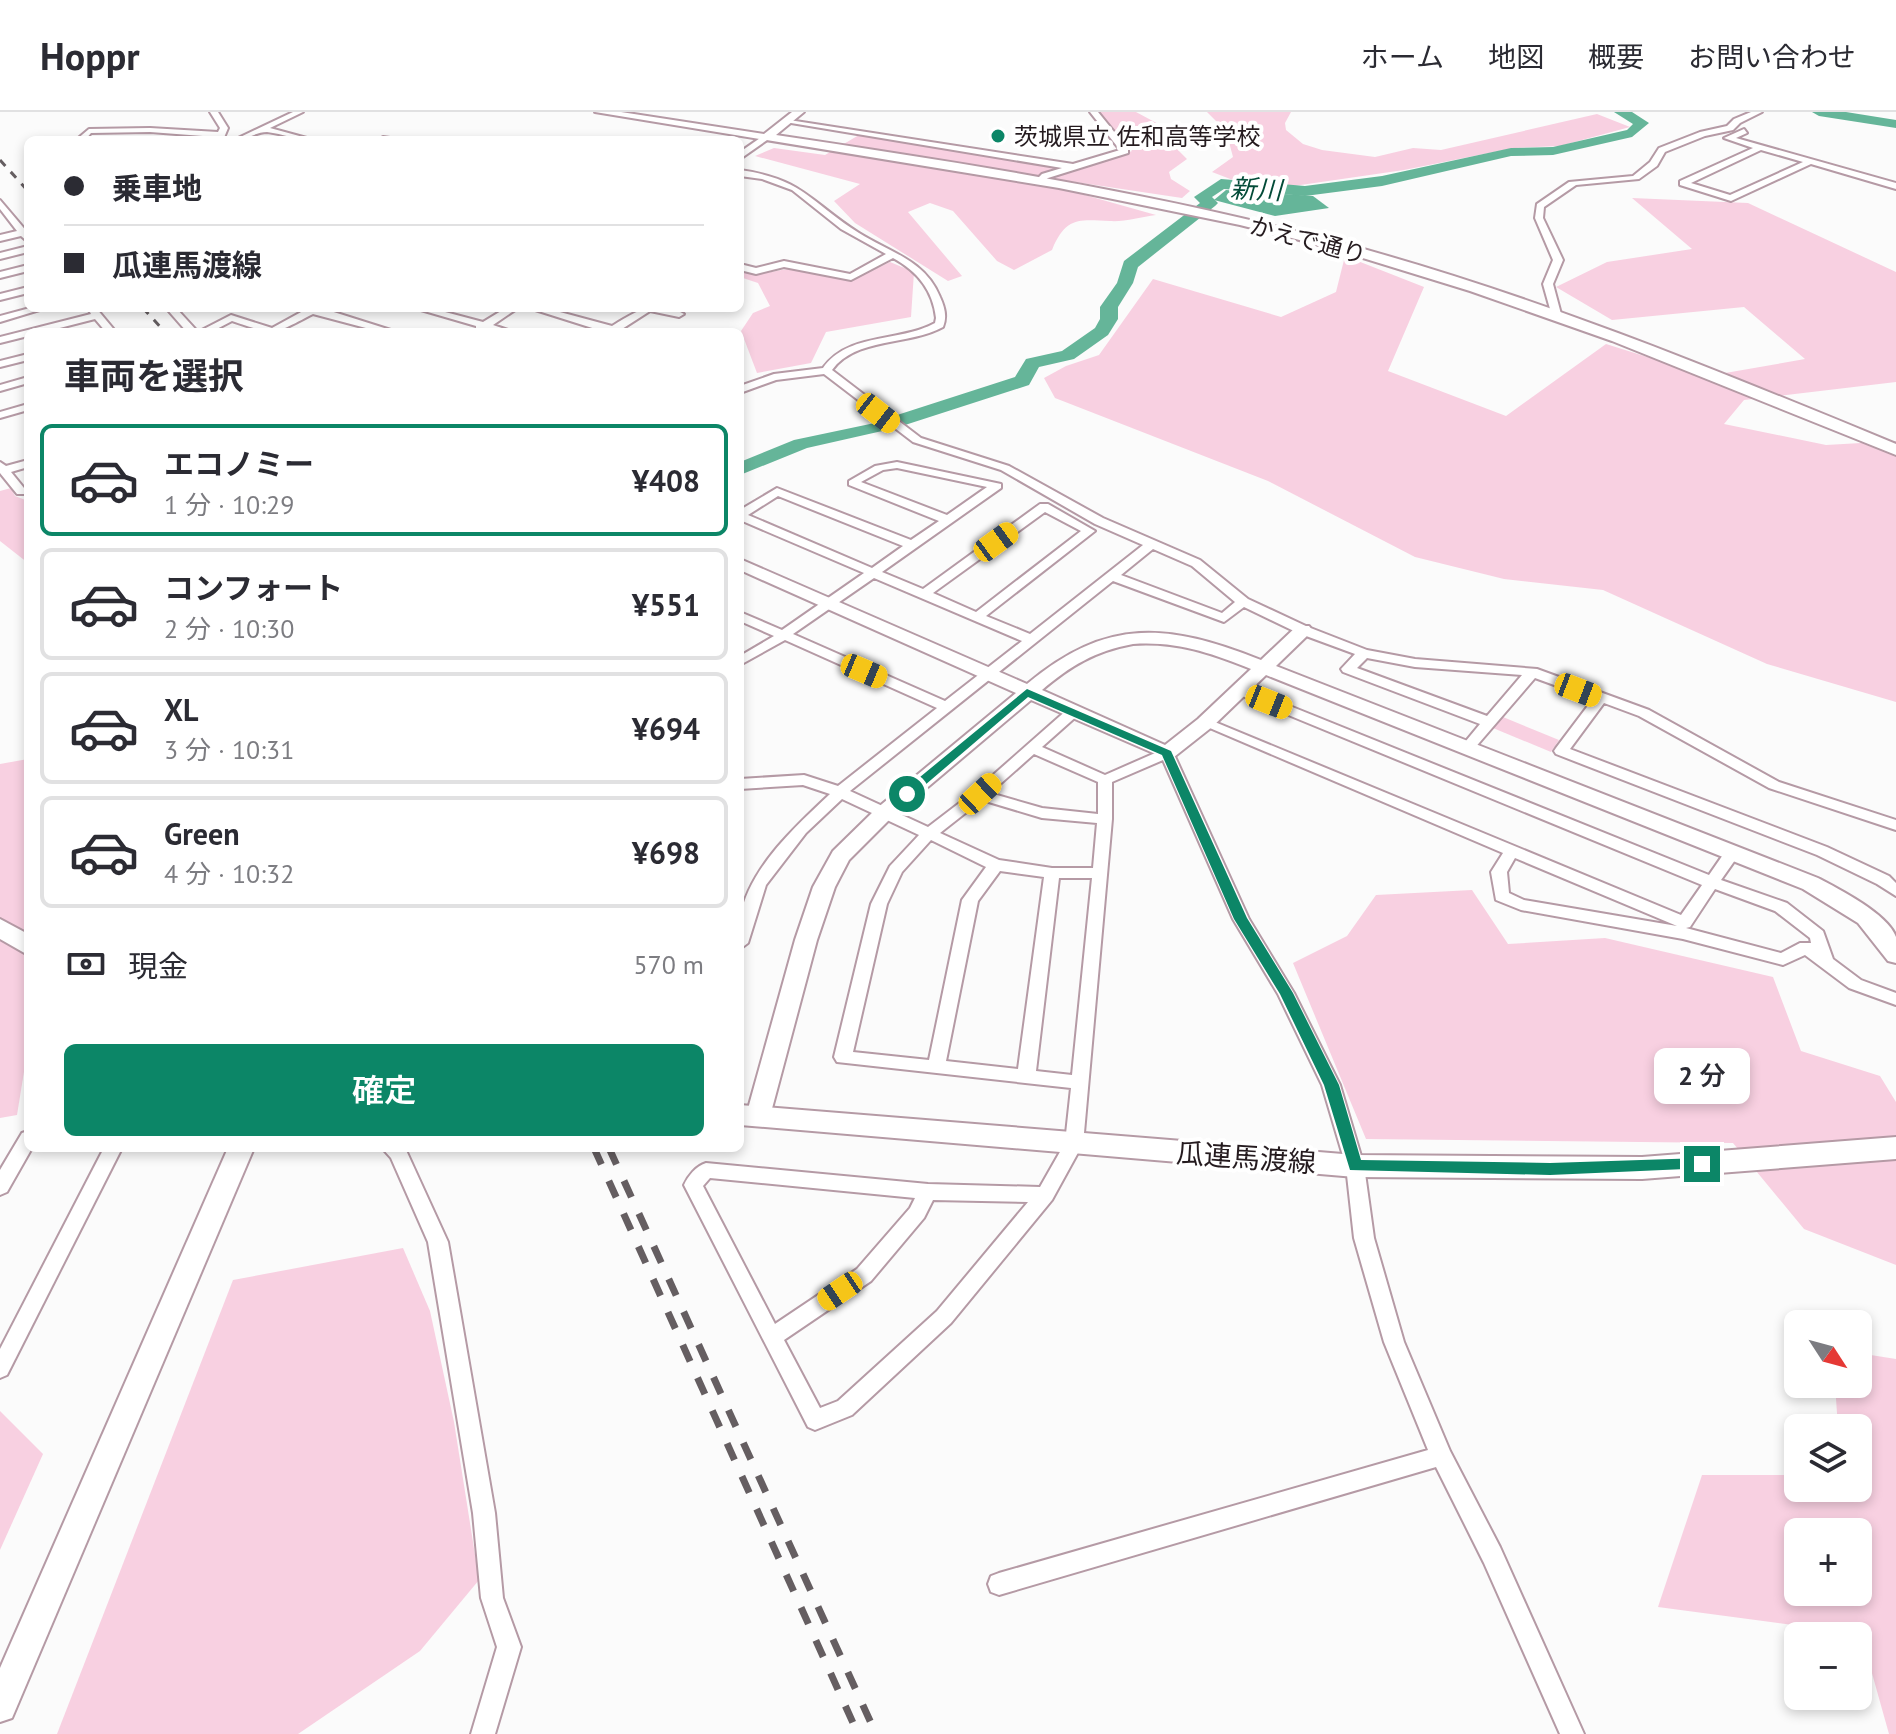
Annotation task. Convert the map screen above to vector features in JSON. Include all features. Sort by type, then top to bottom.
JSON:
[{"type":"main road","points":[[0,927],[24,943]]},
{"type":"main road","name":"瓜連馬渡線","points":[[749,1116],[1355,1166],[1642,1168],[1896,1148]]},
{"type":"street","points":[[214,112],[224,128],[220,136]]},
{"type":"street","points":[[247,136],[299,112]]},
{"type":"street","name":"かえで通り","points":[[600,112],[1039,181],[1330,244],[1556,314],[1714,373],[1896,450]]},
{"type":"street","points":[[744,153],[799,112]]},
{"type":"street","points":[[1039,181],[1125,151],[1094,112]]},
{"type":"street","points":[[1556,314],[1548,284],[1558,260],[1539,218],[1540,206],[1565,187],[1576,183],[1637,178],[1653,169],[1662,150],[1703,134],[1730,128],[1737,121],[1760,112],[1766,114],[1744,131],[1728,138],[1896,186]]},
{"type":"street","points":[[789,122],[1073,167]]},
{"type":"street","points":[[262,129],[293,136]]},
{"type":"street","points":[[109,136],[113,130]]},
{"type":"street","points":[[84,136],[89,131],[113,130],[205,136]]},
{"type":"street","points":[[1759,148],[1683,183],[1731,198],[1812,161]]},
{"type":"street","points":[[744,174],[777,178],[796,186],[859,237],[916,265],[931,284],[939,306],[939,325],[845,352],[831,360],[826,371]]},
{"type":"street","points":[[0,203],[24,235]]},
{"type":"street","points":[[0,238],[24,236]]},
{"type":"street","points":[[0,256],[24,250]]},
{"type":"street","points":[[744,268],[756,271],[784,264],[851,277],[893,254]]},
{"type":"street","points":[[0,275],[24,269]]},
{"type":"street","points":[[0,297],[24,291]]},
{"type":"street","points":[[0,319],[26,312]]},
{"type":"street","points":[[43,328],[94,312],[108,328]]},
{"type":"street","points":[[175,312],[189,328]]},
{"type":"street","points":[[280,328],[306,312]]},
{"type":"street","points":[[322,312],[378,328]]},
{"type":"street","points":[[434,312],[495,328]]},
{"type":"street","points":[[479,328],[506,312]]},
{"type":"street","points":[[548,312],[605,328]]},
{"type":"street","points":[[620,328],[643,312]]},
{"type":"street","points":[[669,312],[679,314]]},
{"type":"street","points":[[211,328],[231,318],[261,328]]},
{"type":"street","points":[[0,340],[24,334]]},
{"type":"street","points":[[0,364],[24,358]]},
{"type":"street","points":[[744,388],[774,377],[826,371],[917,440],[1005,468],[1099,521],[1196,563],[1243,602],[1303,630],[1364,653],[1415,663],[1532,672],[1644,713],[1741,770],[1774,785],[1896,825]]},
{"type":"street","points":[[0,388],[24,381]]},
{"type":"street","points":[[0,415],[24,408]]},
{"type":"street","points":[[2,468],[24,464]]},
{"type":"street","points":[[744,659],[828,604],[997,486],[884,465],[853,483],[948,520]]},
{"type":"street","points":[[2,468],[24,491]]},
{"type":"street","points":[[744,513],[777,492],[912,545]]},
{"type":"street","points":[[924,594],[1044,507],[1089,531],[977,617]]},
{"type":"street","points":[[744,518],[1032,640]]},
{"type":"street","points":[[744,931],[759,884],[801,830],[840,792],[1152,544]]},
{"type":"street","points":[[744,566],[1167,753],[1241,919],[1286,993],[1331,1085],[1355,1166],[1364,1238],[1390,1327],[1441,1456],[1492,1555],[1572,1734]]},
{"type":"street","points":[[1112,576],[1224,618],[1243,602]]},
{"type":"street","points":[[744,618],[947,707]]},
{"type":"street","points":[[1031,748],[1105,780],[1167,753],[1205,723],[1303,630]]},
{"type":"street","points":[[749,1116],[824,887],[840,856],[883,814],[1027,692],[1083,651],[1129,639],[1178,637],[1264,666],[1824,890],[1872,922],[1896,955]]},
{"type":"street","points":[[1364,653],[1348,669],[1491,723]]},
{"type":"street","points":[[1468,747],[1532,672]]},
{"type":"street","points":[[1240,690],[1710,882],[1781,907],[1817,935],[1825,960]]},
{"type":"street","points":[[1601,698],[1561,751],[1822,851],[1892,882]]},
{"type":"street","points":[[1073,712],[980,794],[927,835],[895,870],[879,904],[843,1057],[1078,1082]]},
{"type":"street","points":[[1205,723],[1684,923],[1732,853]]},
{"type":"street","points":[[746,784],[804,780],[840,792],[996,865],[1052,873],[1098,873]]},
{"type":"street","points":[[1045,1195],[928,1192],[706,1170],[693,1185],[815,1420],[845,1408],[944,1317],[1045,1195],[1074,1144],[1105,819],[1105,780]]},
{"type":"street","points":[[980,794],[1039,815],[1105,819]]},
{"type":"street","points":[[1512,851],[1499,872],[1502,896],[1521,905],[1683,933],[1783,959],[1806,947],[1855,984],[1896,999]]},
{"type":"street","points":[[936,1066],[970,900],[996,865]]},
{"type":"street","points":[[1026,1078],[1052,873]]},
{"type":"street","points":[[0,1187],[24,1145]]},
{"type":"street","points":[[0,1369],[111,1152]]},
{"type":"street","points":[[0,1706],[239,1152]]},
{"type":"street","points":[[397,1152],[438,1242],[484,1513],[492,1598],[509,1647],[483,1734]]},
{"type":"street","points":[[771,1338],[864,1275],[917,1213],[928,1192]]},
{"type":"street","points":[[999,1584],[1441,1456]]},
{"type":"shaded area","points":[[1097,112],[1136,112],[1164,127],[1173,145],[1187,159],[1169,172],[1171,179],[1190,191],[1182,198],[1055,179],[1060,188],[1156,215],[1121,221],[1075,222],[1063,231],[1052,250],[1014,270],[997,261],[953,211],[930,203],[908,212],[962,276],[948,281],[855,223],[834,201],[860,184],[755,156],[774,148],[825,155],[859,135],[1079,170],[1132,151]]},
{"type":"shaded area","points":[[1207,112],[1291,112],[1285,123],[1286,130],[1303,144],[1322,150],[1375,157],[1413,148],[1441,150],[1597,114],[1630,127],[1560,146],[1514,148],[1404,170],[1280,188],[1246,185],[1212,172],[1233,157],[1226,131]]},
{"type":"shaded area","points":[[1226,190],[1313,196],[1329,208],[1275,216],[1214,200]]},
{"type":"shaded area","points":[[1632,198],[1748,203],[1896,272],[1896,382],[1744,400],[1724,424],[1826,445],[1896,441],[1896,702],[1767,664],[1603,590],[1504,579],[1415,557],[1268,481],[1055,398],[1044,378],[1066,366],[1099,355],[1153,279],[1281,317],[1336,292],[1345,256],[1424,287],[1388,371],[1506,416],[1606,344],[1708,376],[1805,359],[1744,307],[1612,320],[1556,287],[1607,262],[1692,249]]},
{"type":"shaded area","points":[[890,262],[914,272],[911,317],[826,332],[811,363],[757,373],[743,328],[753,313],[770,306],[758,283],[744,278],[744,272],[756,275],[797,267],[853,280]]},
{"type":"shaded area","points":[[11,488],[15,496],[24,499],[24,560],[0,541],[0,491]]},
{"type":"shaded area","points":[[1503,717],[1559,740],[1551,752],[1493,728]]},
{"type":"shaded area","points":[[24,760],[24,1072],[17,1115],[0,1118],[0,764]]},
{"type":"shaded area","points":[[1472,890],[1508,944],[1605,938],[1773,977],[1801,1051],[1880,1076],[1896,1102],[1896,1265],[1804,1229],[1733,1143],[1366,1139],[1293,963],[1347,936],[1376,895]]},
{"type":"shaded area","points":[[403,1248],[430,1311],[454,1422],[479,1580],[420,1651],[298,1734],[57,1734],[233,1280]]},
{"type":"shaded area","points":[[1872,1355],[1896,1359],[1896,1734],[1889,1734],[1872,1673],[1872,1622],[1784,1624],[1658,1607],[1702,1475],[1784,1475],[1784,1502],[1872,1502],[1872,1414],[1837,1414],[1836,1398],[1872,1398]]},
{"type":"shaded area","points":[[0,1411],[43,1454],[0,1550]]},
{"type":"waterway","name":"新川","points":[[898,421],[1022,381],[1032,363],[1068,355],[1102,331],[1109,319],[1109,307],[1125,283],[1130,265],[1210,203],[1202,197],[1221,184],[1305,191],[1382,181],[1511,152],[1553,151],[1632,133],[1642,123],[1621,112]]},
{"type":"waterway","name":"新川","points":[[1819,112],[1896,124]]},
{"type":"waterway","name":"新川","points":[[744,467],[801,444],[884,425]]},
{"type":"railway","points":[[0,160],[24,187]]},
{"type":"railway","points":[[147,312],[161,328]]},
{"type":"railway","points":[[596,1152],[858,1734]]},
{"type":"railway","points":[[611,1152],[876,1734]]},
{"type":"place","name":"茨城県立 佐和高等学校","points":[[998,136]]},
{"type":"route","points":[[907,794],[1027,692],[1167,753],[1241,919],[1286,993],[1331,1085],[1355,1166],[1550,1169],[1702,1164]]}]
